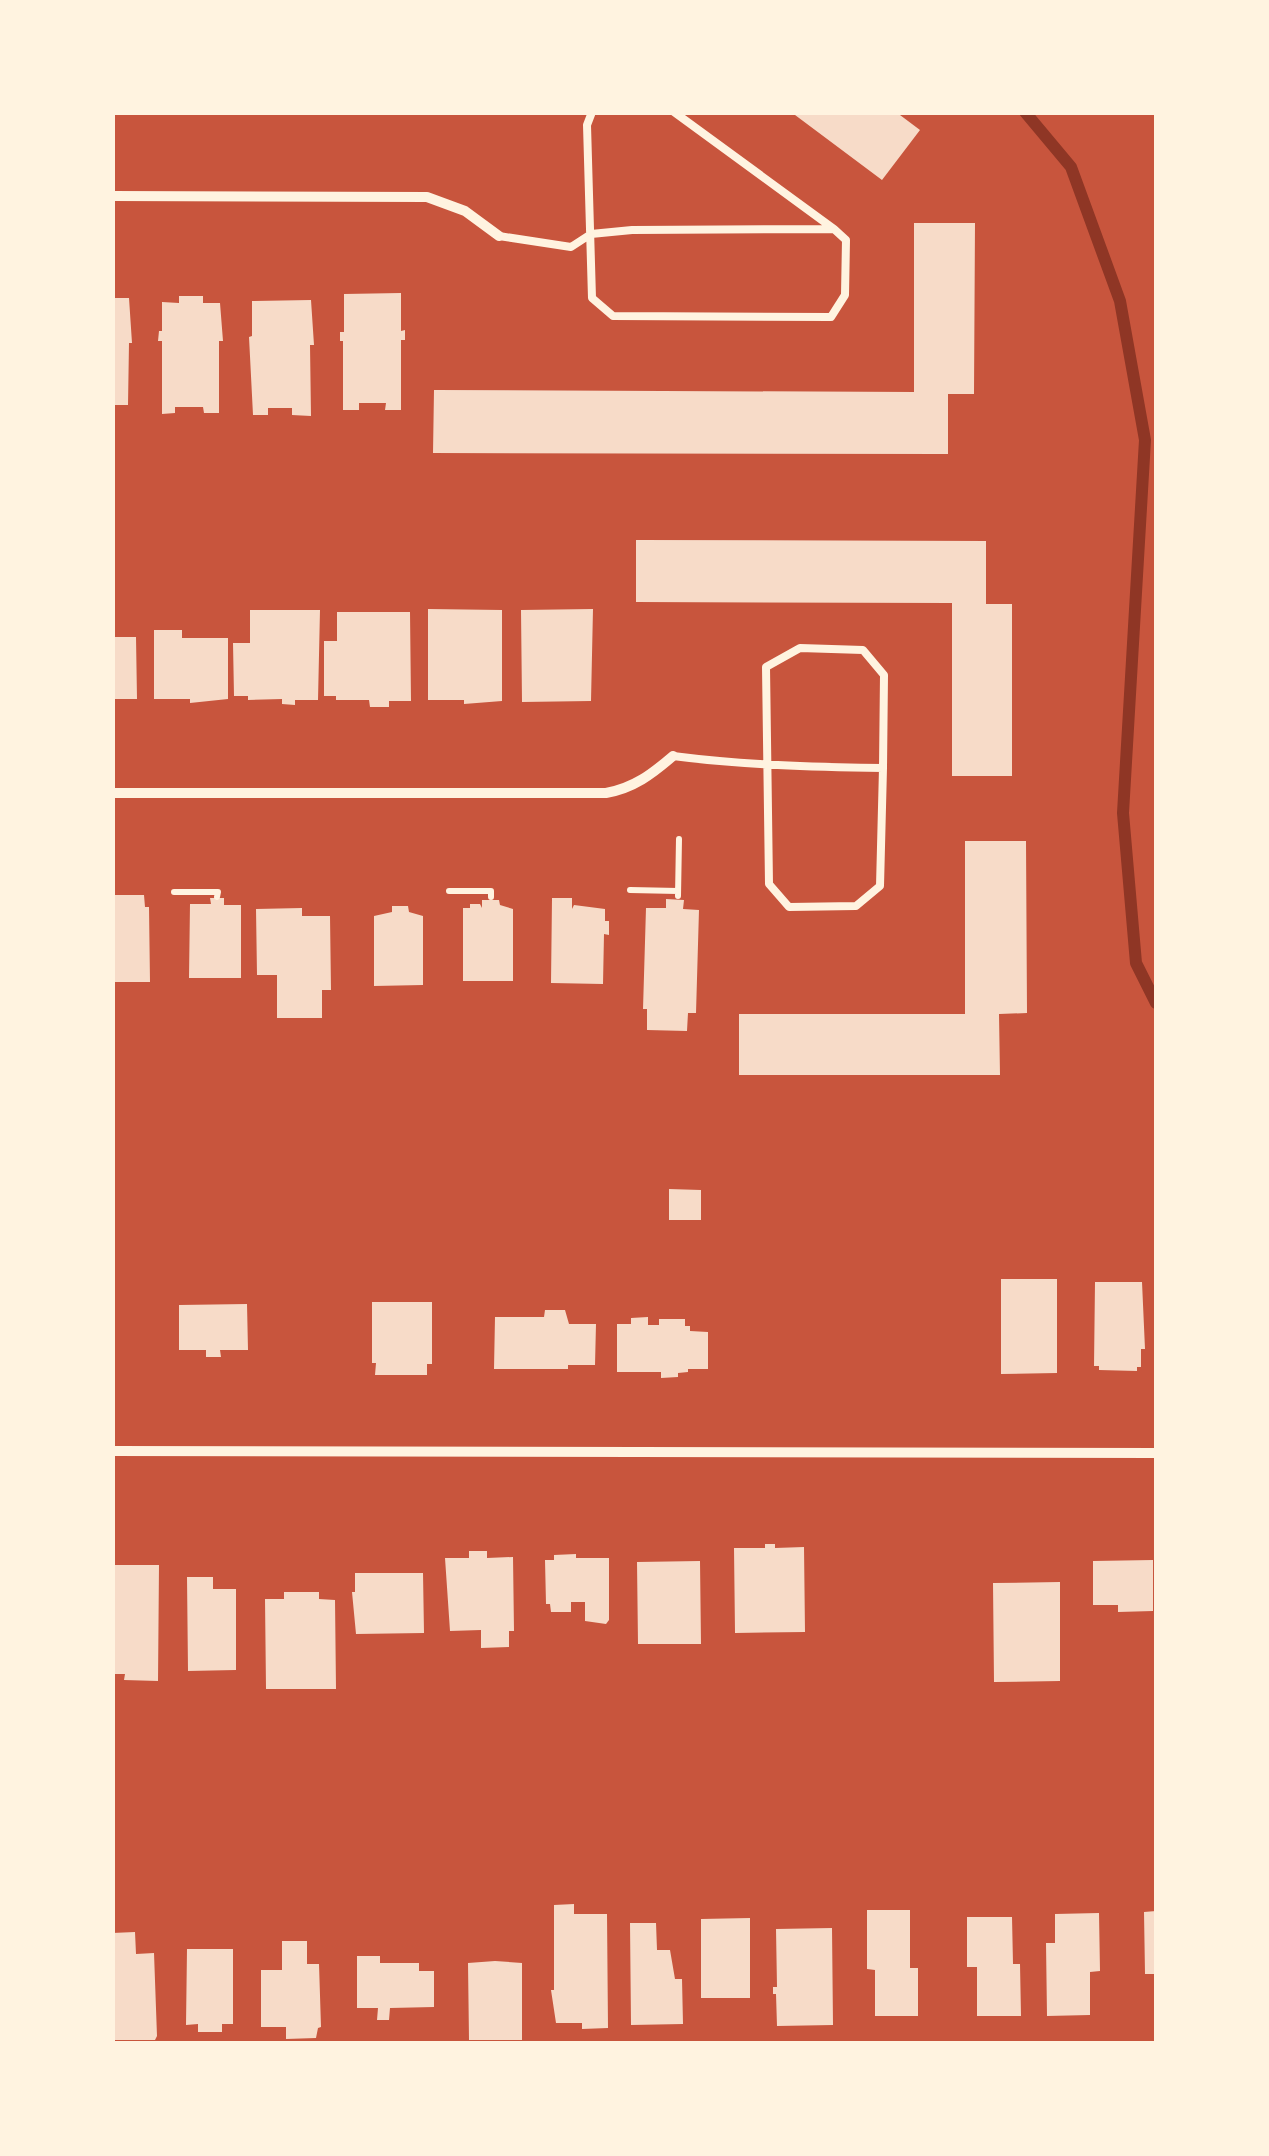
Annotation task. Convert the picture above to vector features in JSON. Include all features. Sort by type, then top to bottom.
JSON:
[{"type":"street","points":[[112,196],[427,197],[465,210],[499,236]]},
{"type":"street","points":[[112,793],[606,793],[648,778],[673,756]]},
{"type":"street","points":[[112,1450],[1156,1453]]},
{"type":"lane","points":[[592,112],[587,126],[592,298],[613,316],[831,317],[845,295],[846,240],[674,112]]},
{"type":"lane","points":[[499,236],[571,247],[591,234],[834,229]]},
{"type":"lane","points":[[800,648],[863,650],[884,675],[883,768],[880,886],[856,906],[789,907],[769,884],[766,668],[800,648]]},
{"type":"lane","points":[[673,756],[767,766],[883,768]]},
{"type":"path","points":[[630,890],[678,893],[679,839]]},
{"type":"path","points":[[448,891],[490,891],[491,897]]},
{"type":"path","points":[[174,892],[218,892],[218,897]]},
{"type":"building","points":[[791,112],[896,112],[920,130],[882,180]]},
{"type":"building","points":[[914,223],[975,223],[974,394],[948,394],[948,454],[433,453],[434,390],[914,392]]},
{"type":"building","points":[[401,293],[401,331],[405,330],[405,340],[401,340],[401,410],[385,410],[386,403],[359,403],[359,410],[343,410],[340,332],[344,332],[344,294]]},
{"type":"building","points":[[179,296],[203,296],[203,303],[220,303],[223,341],[219,341],[219,413],[204,413],[203,407],[175,407],[175,413],[162,414],[162,341],[158,341],[162,302],[179,303]]},
{"type":"building","points":[[112,298],[129,298],[132,343],[128,405],[112,405]]},
{"type":"building","points":[[311,300],[311,416],[292,415],[292,408],[268,408],[268,415],[253,415],[249,337],[252,301]]},
{"type":"building","points":[[636,540],[986,541],[986,604],[1012,604],[1012,776],[952,776],[952,603],[636,602]]},
{"type":"building","points":[[428,609],[502,610],[502,701],[464,704],[464,700],[428,700]]},
{"type":"building","points":[[593,609],[591,701],[522,702],[521,610]]},
{"type":"building","points":[[250,610],[320,610],[318,700],[295,700],[295,705],[282,704],[282,699],[248,700],[248,696],[234,696],[233,643],[250,643]]},
{"type":"building","points":[[337,612],[410,612],[411,701],[389,701],[389,707],[370,707],[369,700],[324,696],[324,641],[337,641]]},
{"type":"building","points":[[154,630],[182,630],[182,638],[228,638],[228,699],[190,703],[190,699],[154,699]]},
{"type":"building","points":[[112,637],[136,637],[137,699],[112,699]]},
{"type":"building","points":[[965,841],[1026,841],[1027,1013],[999,1014],[1000,1075],[739,1075],[739,1014],[965,1014]]},
{"type":"building","points":[[112,895],[144,895],[145,907],[149,907],[150,982],[112,982]]},
{"type":"building","points":[[210,898],[224,898],[224,905],[241,905],[241,978],[189,978],[190,904],[211,904]]},
{"type":"building","points":[[552,898],[572,898],[572,909],[574,905],[605,909],[609,935],[604,934],[603,984],[551,983]]},
{"type":"building","points":[[666,899],[684,900],[683,909],[699,910],[696,1013],[688,1013],[687,1031],[647,1030],[647,1009],[643,1009],[646,908],[666,908]]},
{"type":"building","points":[[482,900],[499,900],[500,905],[513,909],[513,981],[463,981],[463,908],[480,904],[482,908]]},
{"type":"building","points":[[392,906],[408,906],[409,912],[423,916],[423,985],[374,986],[374,916],[392,912]]},
{"type":"building","points":[[302,908],[302,916],[330,916],[331,990],[322,990],[322,1018],[277,1018],[277,975],[257,975],[256,909]]},
{"type":"building","points":[[669,1189],[701,1190],[701,1220],[669,1220]]},
{"type":"building","points":[[1001,1279],[1057,1279],[1057,1373],[1001,1374]]},
{"type":"building","points":[[1095,1282],[1142,1282],[1145,1349],[1141,1349],[1141,1367],[1137,1371],[1099,1370],[1099,1366],[1094,1366]]},
{"type":"building","points":[[372,1302],[432,1302],[432,1364],[427,1364],[427,1375],[375,1375]]},
{"type":"building","points":[[247,1304],[248,1350],[220,1350],[221,1357],[206,1357],[206,1350],[179,1350],[179,1305]]},
{"type":"building","points":[[545,1310],[565,1310],[569,1324],[596,1324],[595,1365],[494,1369],[495,1317],[544,1317]]},
{"type":"building","points":[[648,1317],[648,1325],[659,1325],[659,1319],[685,1319],[690,1331],[708,1332],[708,1369],[688,1369],[678,1373],[678,1377],[661,1378],[661,1372],[617,1372],[617,1324],[631,1324],[631,1318]]},
{"type":"building","points":[[765,1544],[775,1544],[775,1548],[804,1547],[805,1632],[735,1633],[734,1548],[765,1548]]},
{"type":"building","points":[[469,1551],[487,1551],[487,1558],[513,1557],[514,1631],[509,1631],[509,1647],[481,1648],[481,1630],[450,1631],[445,1558],[469,1558]]},
{"type":"building","points":[[576,1554],[576,1558],[609,1558],[606,1624],[585,1621],[585,1602],[571,1602],[571,1612],[551,1612],[550,1604],[546,1604],[545,1560],[554,1560],[554,1555]]},
{"type":"building","points":[[1153,1560],[1153,1611],[1118,1612],[1118,1605],[1093,1605],[1093,1561]]},
{"type":"building","points":[[700,1561],[701,1644],[638,1644],[637,1562]]},
{"type":"building","points":[[112,1565],[159,1565],[158,1681],[124,1680],[125,1674],[112,1674]]},
{"type":"building","points":[[355,1573],[423,1573],[424,1633],[356,1634],[352,1592]]},
{"type":"building","points":[[187,1577],[213,1577],[213,1589],[236,1589],[236,1670],[188,1671]]},
{"type":"building","points":[[1060,1582],[1060,1681],[994,1682],[993,1583]]},
{"type":"building","points":[[284,1592],[319,1592],[319,1599],[335,1600],[336,1689],[266,1689],[265,1599],[284,1599]]},
{"type":"building","points":[[574,1904],[574,1914],[607,1914],[608,2028],[582,2029],[582,2023],[556,2023],[551,1990],[554,1905]]},
{"type":"building","points":[[867,1910],[910,1910],[910,1968],[918,1968],[918,2016],[875,2016],[875,1970],[867,1969]]},
{"type":"building","points":[[1156,1911],[1156,1974],[1145,1974],[1144,1912]]},
{"type":"building","points":[[1099,1913],[1100,1971],[1090,1972],[1090,2015],[1047,2016],[1046,1943],[1055,1943],[1055,1914]]},
{"type":"building","points":[[967,1917],[1012,1917],[1013,1964],[1020,1964],[1021,2016],[977,2016],[977,1967],[967,1967]]},
{"type":"building","points":[[750,1918],[750,1998],[701,1998],[701,1919]]},
{"type":"building","points":[[630,1923],[656,1923],[657,1950],[670,1950],[675,1979],[682,1979],[683,2024],[631,2025]]},
{"type":"building","points":[[832,1928],[833,2025],[777,2026],[773,1994],[773,1987],[777,1987],[776,1929]]},
{"type":"building","points":[[135,1932],[136,1954],[154,1953],[157,2036],[155,2040],[112,2040],[112,1933]]},
{"type":"building","points":[[282,1941],[307,1941],[307,1964],[319,1964],[321,2027],[316,2038],[286,2039],[286,2027],[261,2027],[261,1970],[282,1970]]},
{"type":"building","points":[[187,1949],[233,1949],[233,2024],[222,2024],[222,2032],[198,2032],[198,2024],[186,2025]]},
{"type":"building","points":[[357,1956],[380,1956],[380,1963],[419,1963],[419,1971],[434,1971],[434,2007],[390,2008],[389,2020],[377,2020],[378,2008],[357,2008]]},
{"type":"building","points":[[468,1963],[522,1963],[522,2040],[469,2040]]},
{"type":"waterway","points":[[1025,112],[1071,167],[1120,301],[1145,440],[1123,813],[1136,963],[1156,1003]]}]
